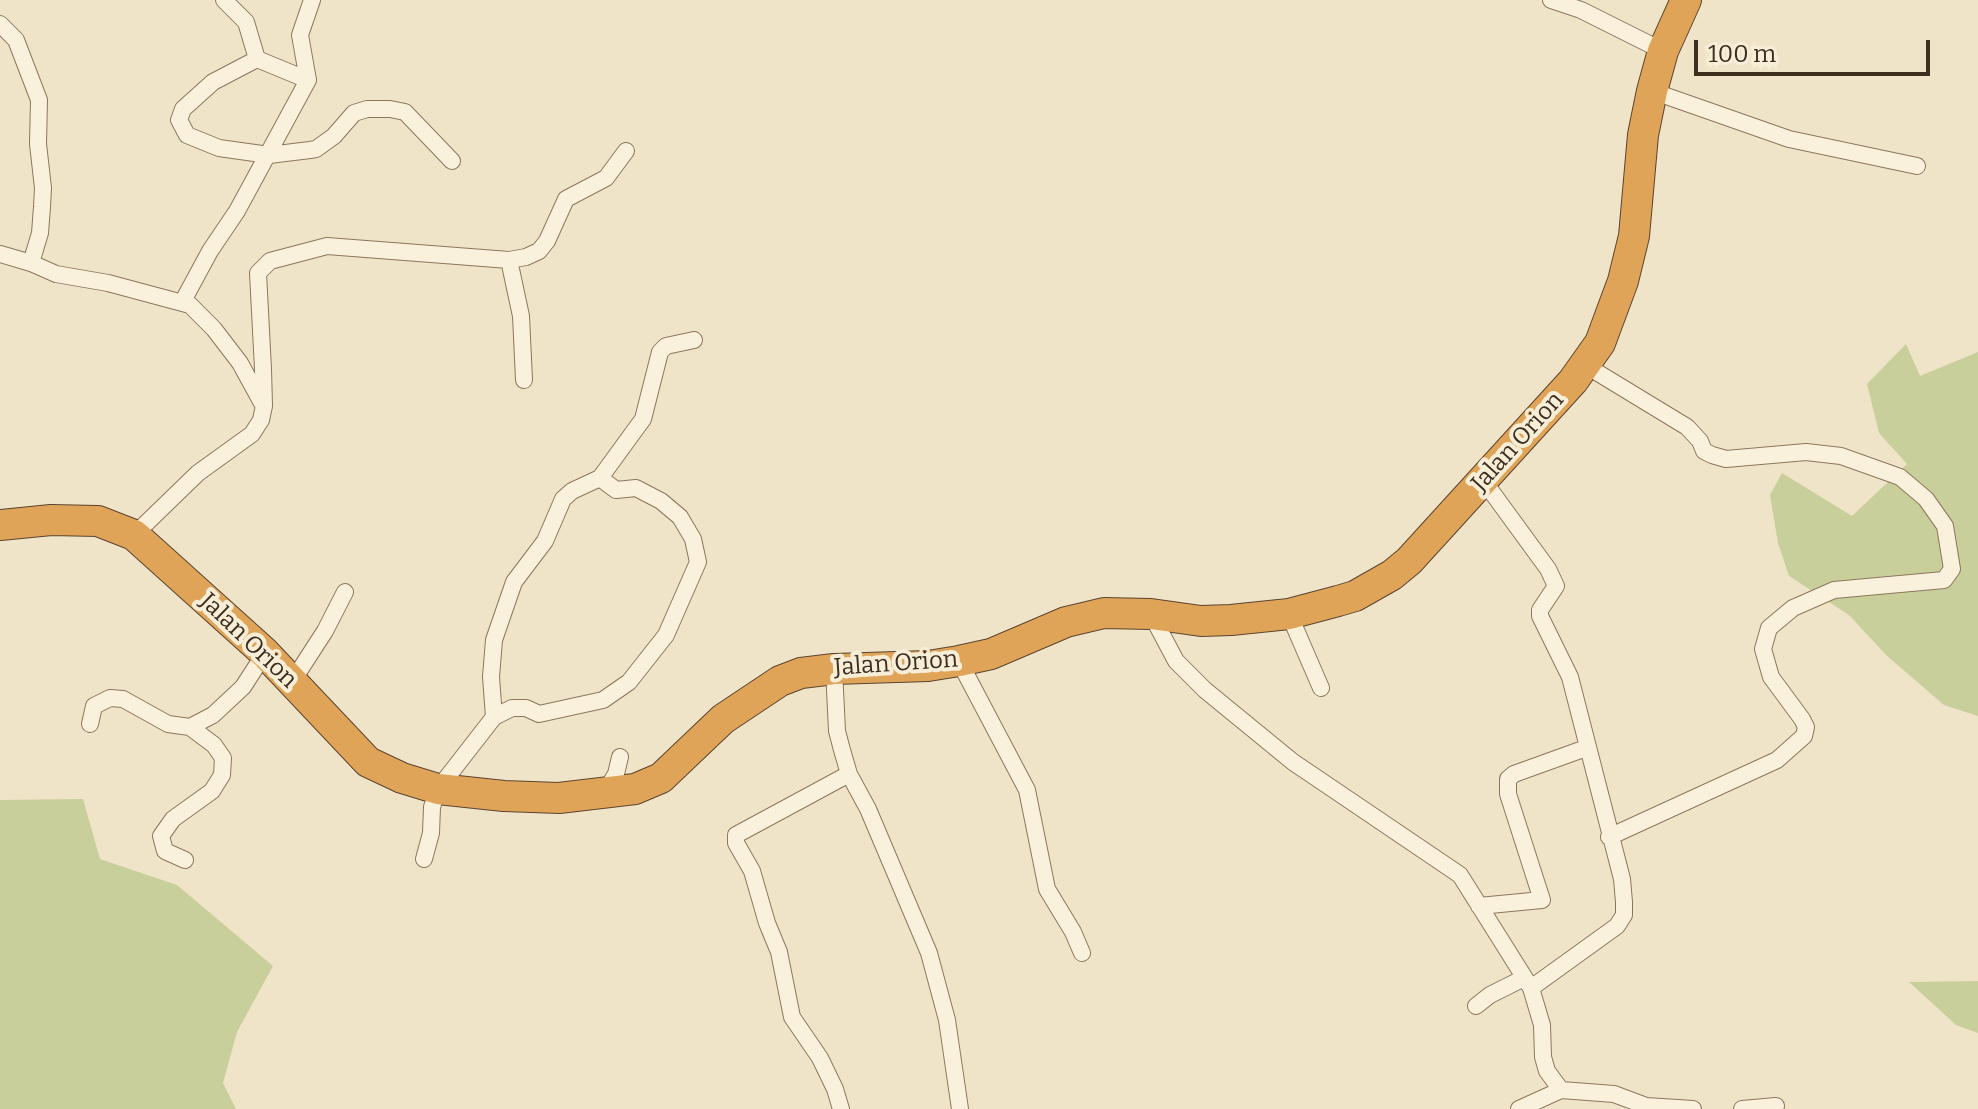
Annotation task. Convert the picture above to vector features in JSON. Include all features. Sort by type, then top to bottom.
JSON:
[{"type":"highway","name":"Jalan Orion","points":[[0,525],[51,520],[98,521],[134,535],[265,653],[368,762],[402,778],[438,789],[504,796],[559,798],[635,789],[661,778],[723,719],[780,681],[801,673],[928,666],[959,661],[991,654],[1066,622],[1104,613],[1151,614],[1201,621],[1289,614],[1355,596],[1392,575],[1409,561],[1585,365],[1600,343],[1613,314],[1634,236],[1643,135],[1652,91],[1663,51],[1686,0]]},
{"type":"street","points":[[224,0],[246,22],[257,59]]},
{"type":"street","points":[[183,301],[269,155],[308,80],[300,35],[312,0]]},
{"type":"street","points":[[1551,0],[1581,10],[1663,51]]},
{"type":"street","points":[[0,24],[16,40],[39,100],[38,144],[43,188],[40,233],[31,263]]},
{"type":"street","points":[[308,80],[257,59],[213,82],[183,109],[179,120],[187,135],[219,148],[269,155],[316,149],[334,136],[354,113],[367,109],[390,109],[405,112],[452,161]]},
{"type":"street","points":[[1652,91],[1789,139],[1917,166]]},
{"type":"street","points":[[134,535],[198,473],[252,434],[261,420],[264,406],[258,273],[270,261],[327,246],[509,260],[526,257],[539,251],[547,241],[566,199],[606,178],[626,151]]},
{"type":"street","points":[[0,254],[56,274],[183,301],[214,329],[240,363],[264,406]]},
{"type":"street","points":[[509,260],[521,316],[524,380]]},
{"type":"street","points":[[494,717],[491,677],[494,640],[514,582],[545,541],[563,499],[572,491],[600,478],[609,469],[619,448],[628,441],[643,419],[660,352],[666,346],[694,340]]},
{"type":"street","points":[[1585,365],[1687,427],[1700,441],[1704,451],[1712,455],[1726,459],[1806,452],[1841,456],[1900,477],[1926,499],[1945,526],[1952,569],[1944,580],[1834,590],[1793,608],[1769,628],[1763,649],[1771,677],[1806,727],[1804,736],[1777,760],[1609,837]]},
{"type":"street","points":[[424,859],[438,789],[494,717],[512,708],[526,708],[539,714],[603,700],[629,682],[666,635],[673,621],[698,562],[693,539],[680,517],[661,501],[636,488],[616,490],[600,478]]},
{"type":"street","points":[[1476,1006],[1490,995],[1528,983],[1617,926],[1624,915],[1622,879],[1570,677],[1540,616],[1540,610],[1556,586],[1548,569],[1483,480]]},
{"type":"street","points":[[292,682],[325,631],[345,592]]},
{"type":"street","points":[[1151,614],[1176,661],[1205,690],[1293,762],[1460,875],[1528,983],[1542,1025],[1543,1057],[1547,1071],[1561,1090]]},
{"type":"street","points":[[1289,614],[1321,688]]},
{"type":"street","points":[[190,727],[213,715],[243,687],[265,653]]},
{"type":"street","points":[[959,661],[1027,790],[1047,889],[1082,953]]},
{"type":"street","points":[[834,669],[837,731],[849,774],[868,809],[929,953],[954,1056],[960,1109]]},
{"type":"street","points":[[90,724],[94,706],[110,698],[123,699],[168,724],[190,727],[214,745],[223,758],[222,775],[212,791],[173,819],[161,836],[165,851],[185,860]]},
{"type":"street","points":[[1479,906],[1542,900],[1508,794],[1508,779],[1514,774],[1586,748]]},
{"type":"street","points":[[604,793],[616,774],[620,757]]},
{"type":"street","points":[[841,1109],[820,1058],[792,1017],[779,952],[752,871],[736,843],[736,835],[849,774]]},
{"type":"street","points":[[1519,1109],[1561,1090],[1614,1094],[1646,1106],[1693,1109]]},
{"type":"street","points":[[1742,1109],[1776,1106]]},
{"type":"green space","points":[[1906,344],[1920,376],[1978,352],[1978,716],[1944,705],[1887,656],[1849,615],[1789,576],[1778,543],[1770,495],[1782,473],[1852,516],[1907,464],[1879,433],[1867,384]]},
{"type":"green space","points":[[83,799],[100,859],[177,885],[273,966],[237,1032],[223,1083],[236,1109],[0,1109],[0,800]]},
{"type":"green space","points":[[1978,981],[1978,1033],[1956,1025],[1909,982]]}]
